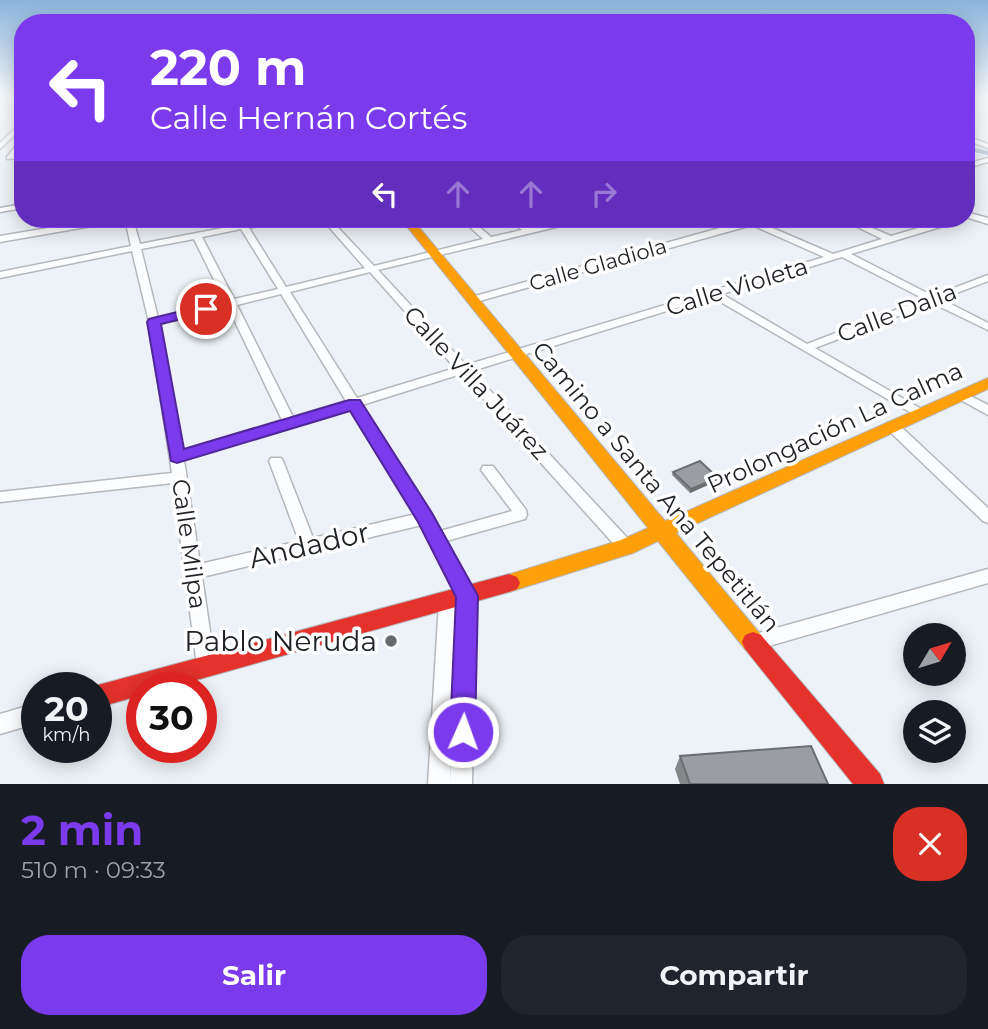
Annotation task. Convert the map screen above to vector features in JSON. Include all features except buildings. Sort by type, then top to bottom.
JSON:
[{"type":"street","points":[[0,239],[63,228]]},
{"type":"street","name":"Calle Milpa","points":[[131,228],[154,322],[177,457],[206,665]]},
{"type":"street","points":[[0,275],[221,228]]},
{"type":"street","points":[[245,228],[425,518],[467,596],[461,784]]},
{"type":"street","name":"Calle Villa Juárez","points":[[334,228],[626,548]]},
{"type":"street","name":"Camino a Santa Ana Tepetitlán","points":[[413,228],[870,784]]},
{"type":"street","points":[[476,228],[489,240]]},
{"type":"street","points":[[525,228],[530,231]]},
{"type":"street","points":[[154,322],[542,228]]},
{"type":"street","name":"Calle Gladiola","points":[[472,300],[721,228]]},
{"type":"street","points":[[769,228],[838,255],[988,327]]},
{"type":"street","points":[[865,228],[890,239]]},
{"type":"street","name":"Calle Violeta","points":[[177,457],[927,228]]},
{"type":"street","points":[[197,235],[290,423]]},
{"type":"street","name":"Calle Dalia","points":[[806,348],[988,278]]},
{"type":"street","points":[[714,294],[920,414]]},
{"type":"street","name":"Prolongación La Calma","points":[[112,691],[447,602],[626,548],[988,383]]},
{"type":"street","points":[[961,395],[988,411]]},
{"type":"street","points":[[892,426],[988,517]]},
{"type":"street","points":[[276,461],[308,544]]},
{"type":"street","points":[[436,538],[520,515],[488,470]]},
{"type":"street","points":[[0,497],[180,477]]},
{"type":"street","name":"Andador","points":[[193,572],[425,518]]},
{"type":"street","points":[[755,642],[988,576]]},
{"type":"street","points":[[439,784],[447,602]]},
{"type":"street","points":[[0,724],[21,718]]},
{"type":"waterway","points":[[975,150],[988,153]]},
{"type":"traffic: slow","points":[[413,228],[753,642]]},
{"type":"traffic: slow","points":[[509,583],[626,547],[988,383]]},
{"type":"traffic: jam","points":[[112,692],[509,583]]},
{"type":"traffic: jam","points":[[753,642],[870,784]]},
{"type":"place","name":"Pablo Neruda","points":[[391,641]]},
{"type":"route","points":[[206,309],[154,322],[177,457],[354,404],[425,518],[467,596],[463,732]]}]
